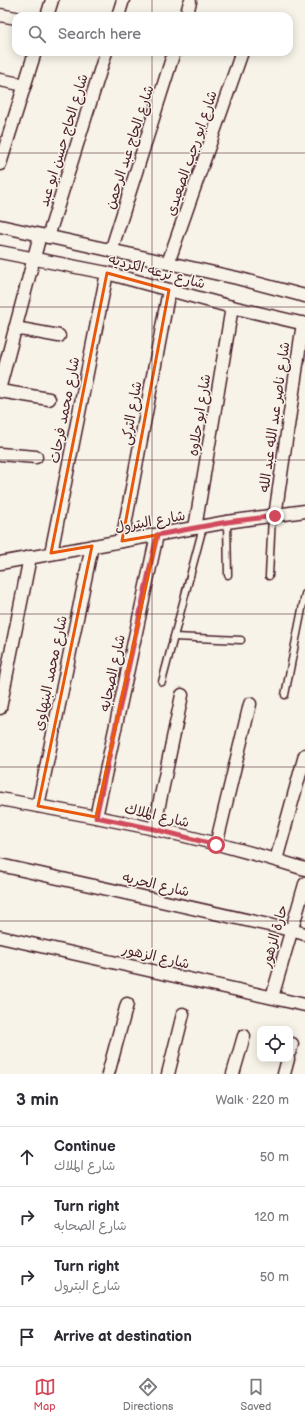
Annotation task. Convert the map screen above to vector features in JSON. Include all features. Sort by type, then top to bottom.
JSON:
[{"type":"street","points":[[48,12],[52,0]]},
{"type":"street","points":[[119,12],[123,0]]},
{"type":"street","points":[[187,12],[190,2]]},
{"type":"street","points":[[0,15],[12,17]]},
{"type":"street","points":[[0,164],[2,150],[34,56]]},
{"type":"street","name":"شارع الحاج حسن ابو عبد","points":[[0,386],[34,259],[44,236],[105,56]]},
{"type":"street","name":"شارع الحاج عبد الرحمن","points":[[111,251],[173,56]]},
{"type":"street","name":"شارع ابو رجب الصعيدى","points":[[168,263],[241,56]]},
{"type":"street","points":[[0,80],[25,84]]},
{"type":"street","name":"شارع ترعه الكرديه","points":[[0,226],[237,278],[305,296]]},
{"type":"street","name":"شارع ترعه الكرديه","points":[[0,252],[107,274],[232,307],[304,323]]},
{"type":"street","name":"شارع محمد فرحات","points":[[51,553],[107,274]]},
{"type":"street","name":"شارع التركى","points":[[122,541],[169,290]]},
{"type":"street","name":"شارع ابو حلاوه","points":[[199,527],[232,307]]},
{"type":"street","name":"شارع ناصر عبد الله عبد الله","points":[[273,516],[304,323]]},
{"type":"street","points":[[15,328],[59,336]]},
{"type":"street","points":[[0,391],[49,399]]},
{"type":"street","points":[[0,454],[36,457]]},
{"type":"street","name":"شارع البترول","points":[[0,563],[227,522],[305,511]]},
{"type":"street","name":"شارع الصحابه","points":[[96,817],[157,535]]},
{"type":"street","name":"شارع محمد البنهاوى","points":[[38,806],[92,546]]},
{"type":"street","points":[[0,708],[30,557]]},
{"type":"street","points":[[154,829],[182,695]]},
{"type":"street","points":[[216,845],[250,704]]},
{"type":"street","points":[[276,860],[305,755]]},
{"type":"street","name":"شارع الملاك","points":[[0,799],[154,829],[276,860],[305,869]]},
{"type":"street","name":"شارع الحريه","points":[[0,865],[305,934]]},
{"type":"street","name":"حارة الزهور","points":[[272,997],[305,884]]},
{"type":"street","name":"شارع الزهور","points":[[0,937],[272,997],[305,1006]]},
{"type":"street","points":[[108,1074],[127,1004]]},
{"type":"street","points":[[168,1074],[183,1014]]},
{"type":"street","points":[[233,1074],[244,1036]]},
{"type":"street","points":[[284,1074],[287,1062]]},
{"type":"lane","points":[[269,576],[273,516]]},
{"type":"lane","points":[[227,522],[228,575]]},
{"type":"lane","points":[[162,682],[174,637],[199,527]]},
{"type":"lane","points":[[285,695],[305,594]]},
{"type":"lane","points":[[174,637],[240,640]]},
{"type":"highlighted area","points":[[107,273],[169,290],[122,541],[157,535],[96,817],[38,806],[92,546],[51,553]]},
{"type":"route","points":[[216,845],[154,829],[96,817],[157,535],[227,522],[275,516]]}]
